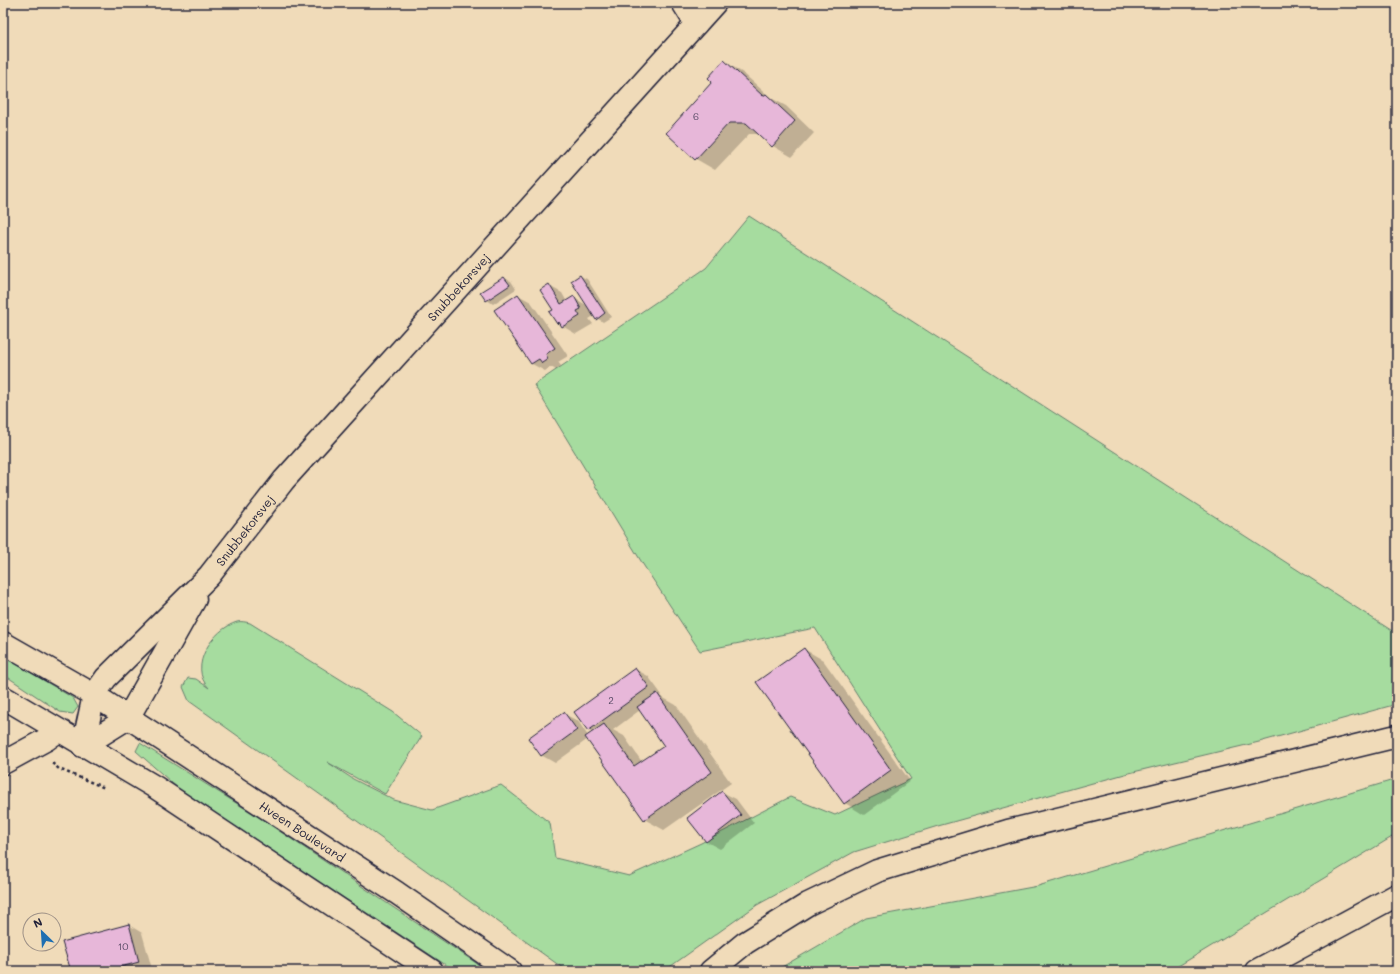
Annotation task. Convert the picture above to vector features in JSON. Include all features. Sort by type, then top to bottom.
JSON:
[{"type":"main road","points":[[683,3],[696,24]]},
{"type":"main road","name":"Snubbekorsvej","points":[[84,746],[94,695],[106,678],[209,576],[284,480],[715,3]]},
{"type":"main road","name":"Snubbekorsvej","points":[[84,746],[128,718],[209,576]]},
{"type":"main road","name":"Hveen Boulevard","points":[[3,642],[94,695],[397,893],[510,971]]},
{"type":"main road","points":[[3,697],[58,731],[155,787],[432,971]]},
{"type":"main road","points":[[3,763],[47,740],[58,731]]},
{"type":"main road","points":[[711,971],[745,943],[808,904],[877,871],[1008,832],[1397,736]]},
{"type":"main road","points":[[1256,971],[1397,895]]},
{"type":"green space","points":[[749,216],[1397,634],[1397,704],[1259,742],[1125,774],[938,826],[854,852],[757,905],[664,971],[567,971],[189,701],[183,687],[188,678],[196,679],[209,688],[203,679],[201,670],[202,660],[212,640],[219,632],[228,626],[237,622],[250,623],[393,712],[422,736],[385,794],[327,762],[353,779],[394,800],[432,810],[501,785],[550,823],[555,858],[629,876],[701,843],[790,797],[835,815],[911,779],[815,628],[700,651],[644,566],[534,385],[706,268]]},
{"type":"green space","points":[[3,656],[73,698],[78,707],[73,714],[60,712],[3,674]]},
{"type":"green space","points":[[140,743],[257,816],[488,971],[455,971],[180,790],[136,751]]},
{"type":"green space","points":[[1397,779],[1397,834],[1170,971],[775,971],[866,918],[1038,886]]},
{"type":"building","points":[[724,60],[763,96],[766,94],[795,121],[772,147],[746,123],[729,123],[695,160],[666,133],[712,82],[708,78]]},
{"type":"building","points":[[580,275],[605,313],[596,320],[571,281]]},
{"type":"building","points":[[504,277],[510,285],[486,301],[480,292]]},
{"type":"building","points":[[549,284],[561,304],[574,296],[581,309],[577,311],[580,316],[562,327],[559,322],[557,324],[549,312],[553,310],[540,290]]},
{"type":"building","points":[[518,294],[555,348],[546,354],[548,359],[542,363],[539,359],[531,364],[494,310]]},
{"type":"building","points":[[804,648],[891,770],[844,804],[756,682]]},
{"type":"building","points":[[635,668],[649,687],[588,731],[574,712]]},
{"type":"building","points":[[657,693],[712,772],[644,820],[585,737],[604,724],[634,766],[664,746],[637,707]]},
{"type":"building","points":[[564,712],[577,730],[541,756],[528,738]]},
{"type":"building","points":[[722,791],[741,815],[706,842],[687,818]]},
{"type":"building","points":[[129,924],[139,962],[113,969],[113,971],[71,971],[62,942]]}]
